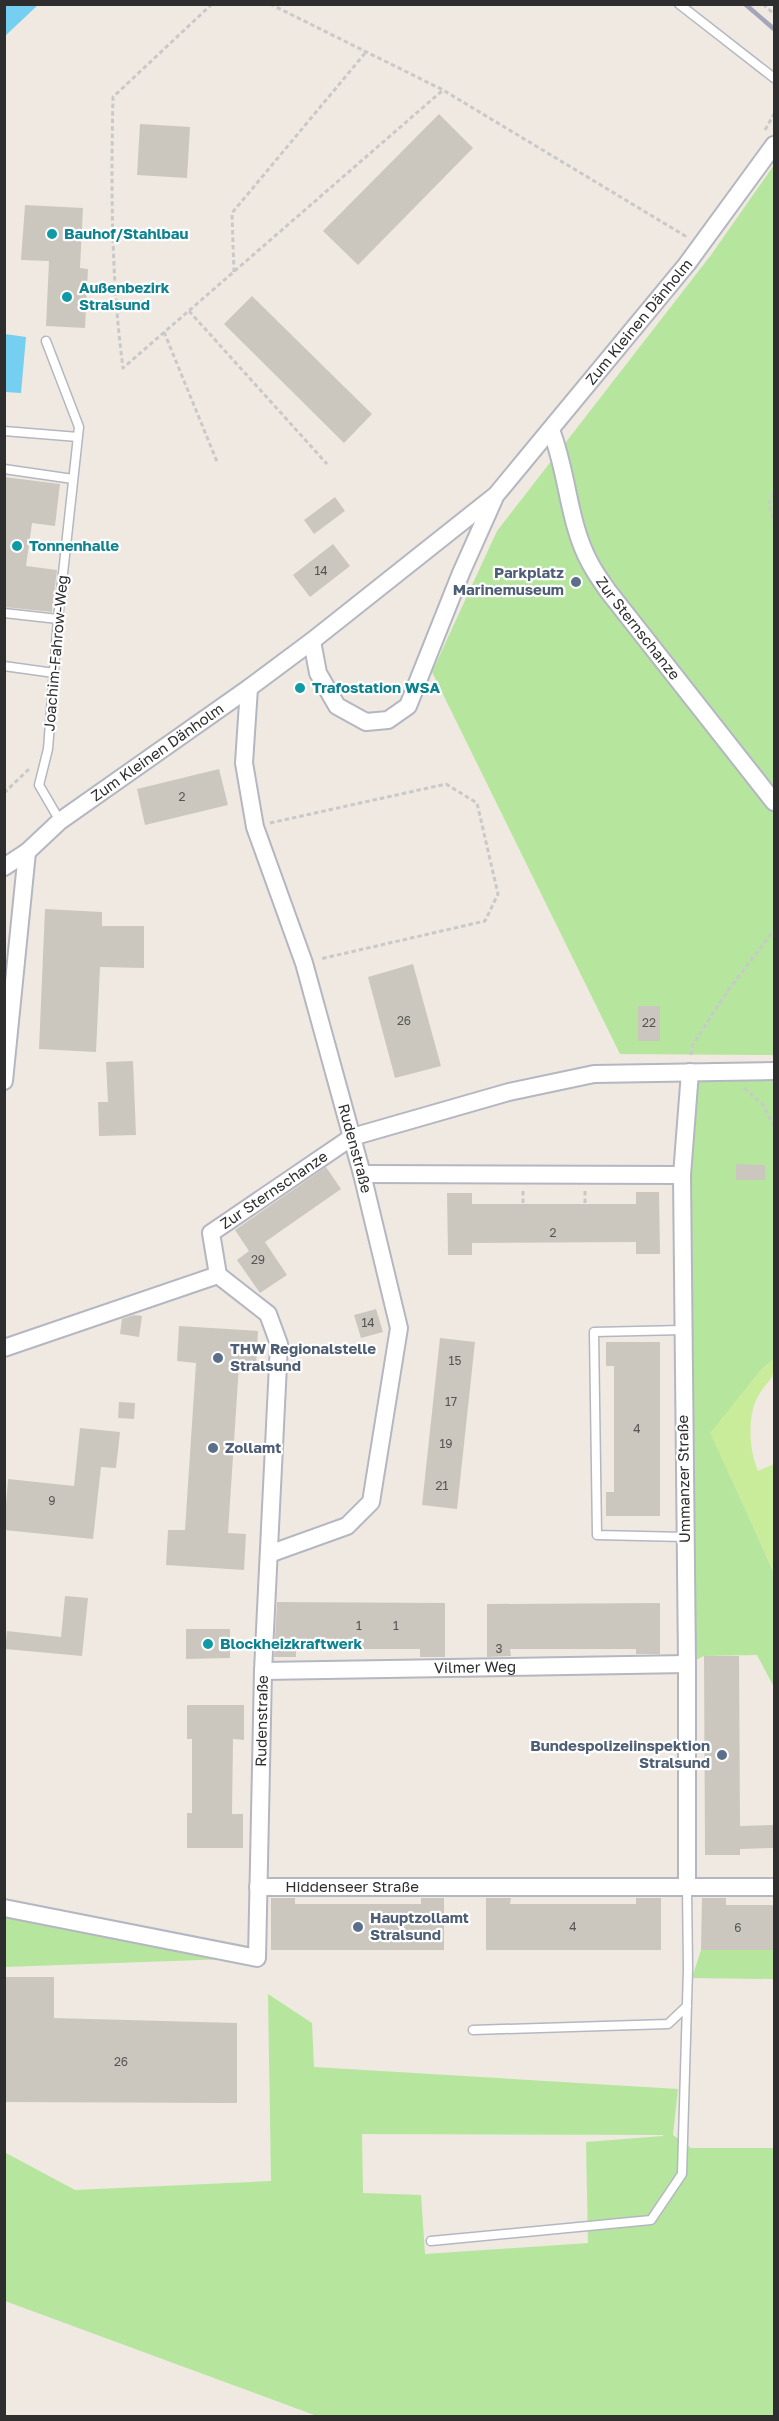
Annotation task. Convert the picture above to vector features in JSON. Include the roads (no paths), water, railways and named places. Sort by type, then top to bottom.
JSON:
[{"type":"street","name":"Zum Kleinen Dänholm","points":[[4,867],[27,852],[60,821],[312,641],[496,495],[701,245],[774,145]]},
{"type":"street","name":"Zur Sternschanze","points":[[551,430],[560,452],[575,521],[589,562],[608,591],[774,802]]},
{"type":"street","name":"Zum Kleinen Dänholm","points":[[312,641],[318,674],[337,706],[366,722],[388,720],[408,706],[461,573],[496,495]]},
{"type":"street","name":"Rudenstraße","points":[[249,688],[244,763],[255,827],[304,963],[362,1174],[399,1328],[371,1502],[347,1526],[269,1554]]},
{"type":"street","points":[[4,1081],[27,852]]},
{"type":"street","name":"Zur Sternschanze","points":[[218,1275],[211,1233],[352,1137],[509,1092],[594,1074],[774,1071]]},
{"type":"street","name":"Ummanzer Straße","points":[[687,1887],[682,1175],[690,1072]]},
{"type":"street","points":[[362,1174],[682,1175]]},
{"type":"street","name":"Rudenstraße","points":[[218,1275],[268,1314],[279,1344],[263,1671],[258,1887]]},
{"type":"street","points":[[4,1348],[218,1275]]},
{"type":"street","name":"Vilmer Weg","points":[[263,1671],[687,1664]]},
{"type":"street","points":[[4,1908],[257,1958],[258,1887]]},
{"type":"street","name":"Hiddenseer Straße","points":[[258,1887],[774,1887]]},
{"type":"lane","points":[[679,4],[774,78]]},
{"type":"lane","name":"Joachim-Fahrow-Weg","points":[[46,341],[79,427],[58,619],[48,749],[39,785],[60,821]]},
{"type":"lane","points":[[4,431],[78,437]]},
{"type":"lane","points":[[4,469],[73,479]]},
{"type":"lane","points":[[4,613],[58,619]]},
{"type":"lane","points":[[4,666],[54,673]]},
{"type":"lane","points":[[683,1330],[594,1332],[597,1535],[685,1537]]},
{"type":"lane","points":[[431,2241],[651,2220],[682,2174],[687,2006],[687,1887]]},
{"type":"lane","points":[[473,2030],[668,2024],[687,2006]]},
{"type":"water","points":[[5,4],[38,4],[38,5],[5,36]]},
{"type":"water","points":[[5,334],[26,337],[21,393],[5,392]]},
{"type":"railway","points":[[745,4],[774,29]]},
{"type":"place","name":"Bauhof/Stahlbau","points":[[52,234]]},
{"type":"place","name":"Außenbezirk Stralsund","points":[[67,297]]},
{"type":"place","name":"Tonnenhalle","points":[[17,546]]},
{"type":"place","name":"Parkplatz Marinemuseum","points":[[576,582]]},
{"type":"place","name":"Trafostation WSA","points":[[300,688]]},
{"type":"place","name":"THW Regionalstelle Stralsund","points":[[218,1358]]},
{"type":"place","name":"Zollamt","points":[[213,1448]]},
{"type":"place","name":"Blockheizkraftwerk","points":[[208,1644]]},
{"type":"place","name":"Bundespolizeiinspektion Stralsund","points":[[722,1755]]},
{"type":"place","name":"Hauptzollamt Stralsund","points":[[358,1927]]}]
